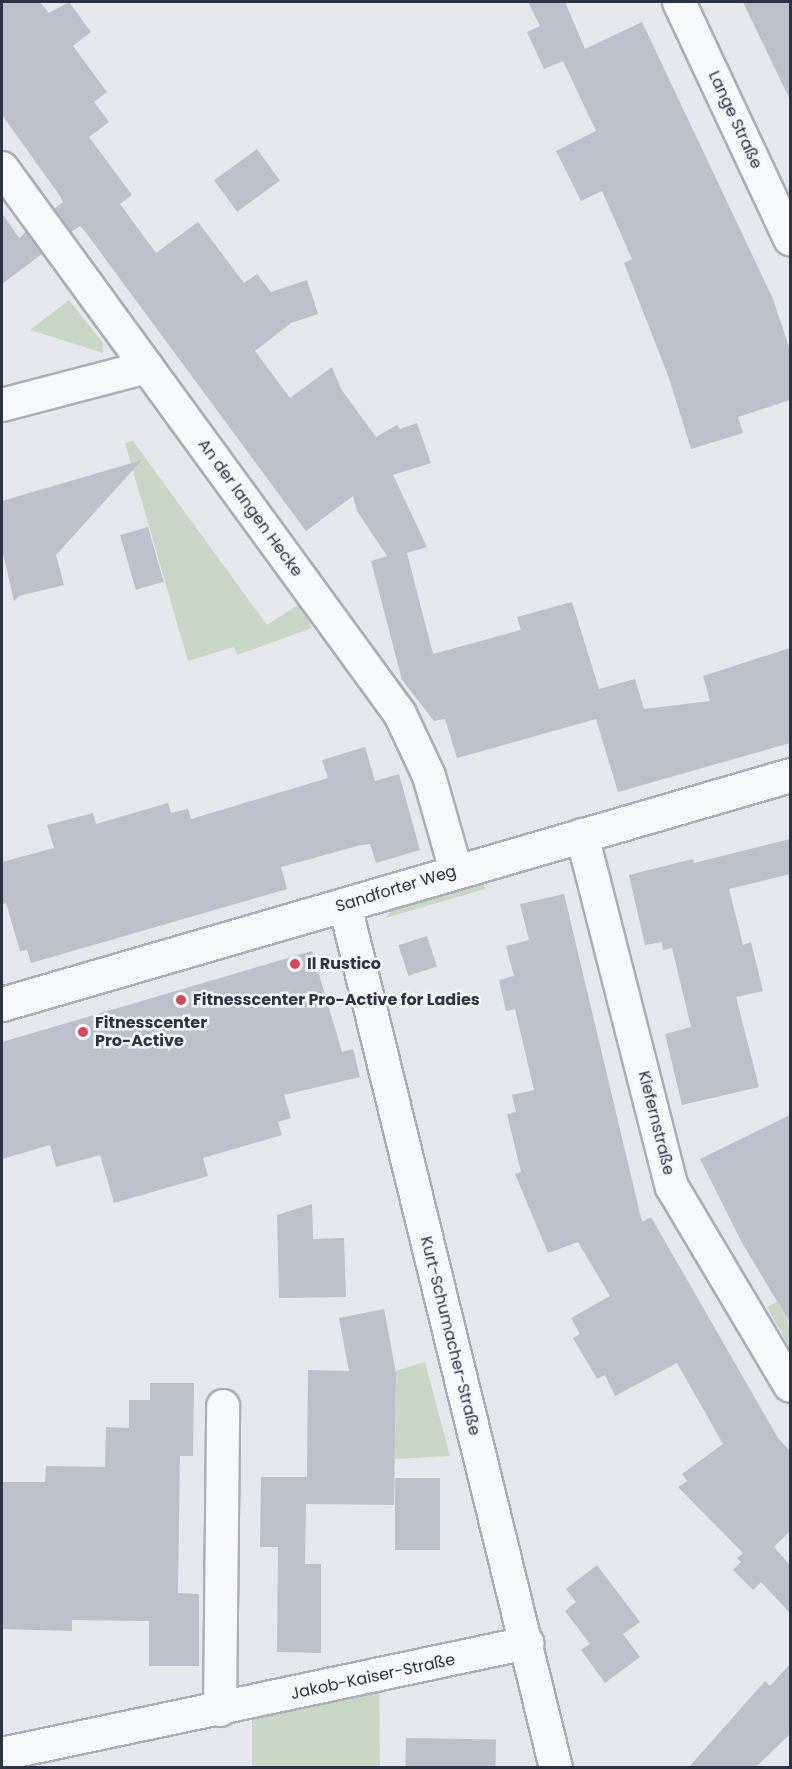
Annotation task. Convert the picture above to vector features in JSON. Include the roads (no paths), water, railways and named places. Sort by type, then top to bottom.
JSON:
[{"type":"street","name":"Lange Straße","points":[[679,2],[790,239]]},
{"type":"street","name":"An der langen Hecke","points":[[2,168],[400,714],[429,776],[456,871]]},
{"type":"street","points":[[2,405],[147,367]]},
{"type":"street","name":"Sandforter Weg","points":[[2,1004],[790,775]]},
{"type":"street","name":"Kiefernstraße","points":[[582,835],[672,1186],[790,1386]]},
{"type":"street","name":"Kurt-Schumacher-Straße","points":[[345,905],[556,1767]]},
{"type":"street","points":[[220,1710],[223,1406]]},
{"type":"street","name":"Jakob-Kaiser-Straße","points":[[2,1754],[220,1710],[527,1643]]},
{"type":"place","name":"Il Rustico","points":[[295,964]]},
{"type":"place","name":"Fitnesscenter Pro-Active for Ladies","points":[[181,1000]]},
{"type":"place","name":"Fitnesscenter Pro-Active","points":[[83,1032]]}]
